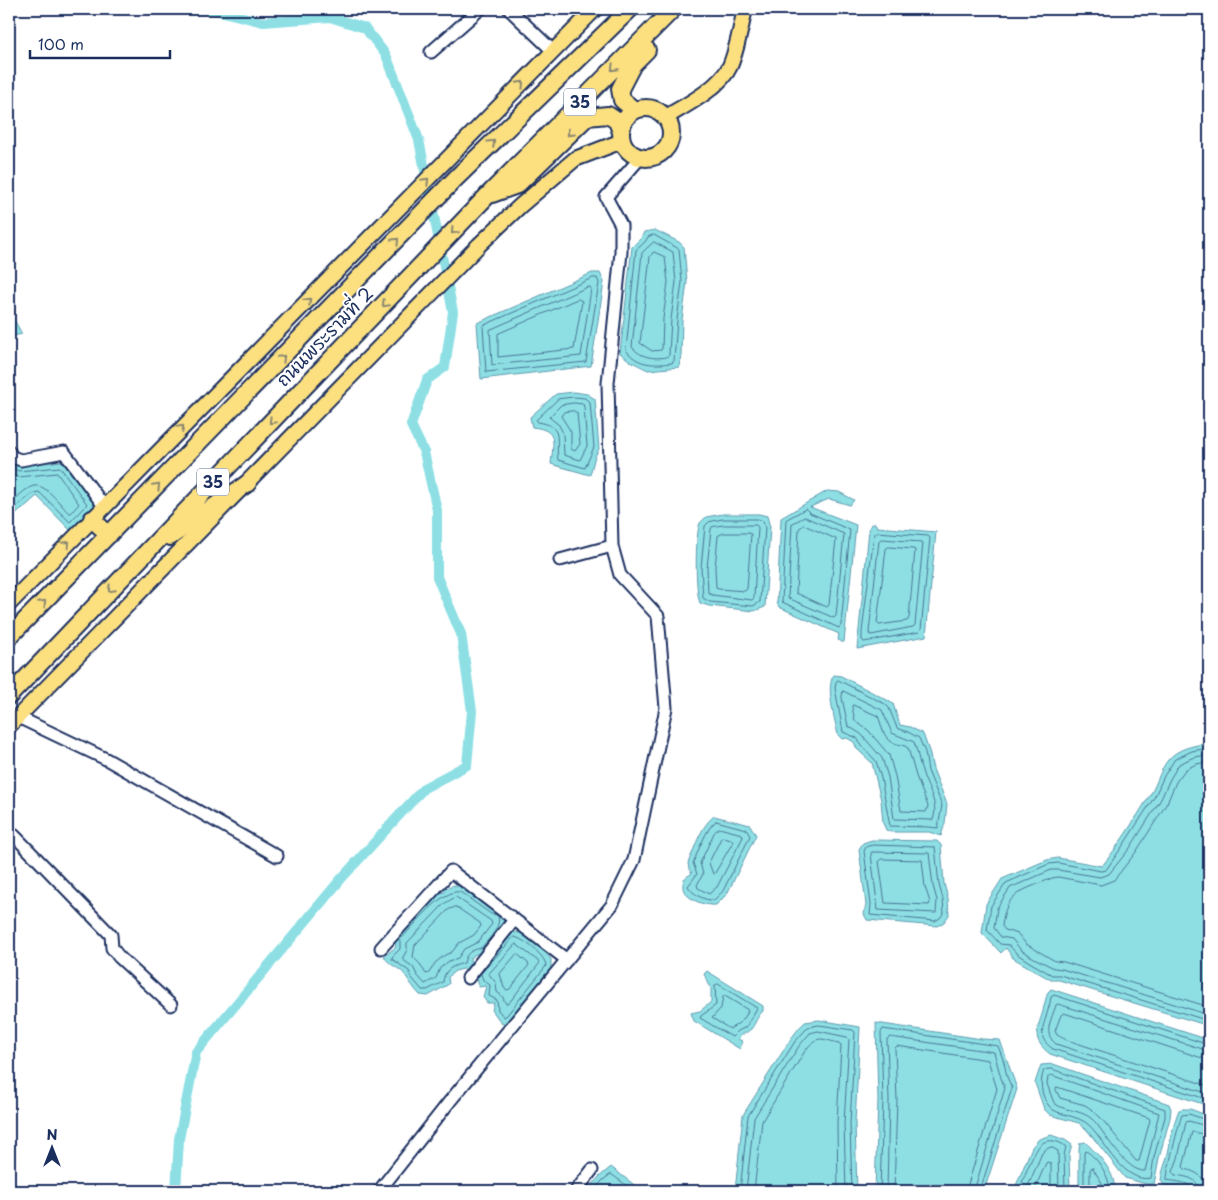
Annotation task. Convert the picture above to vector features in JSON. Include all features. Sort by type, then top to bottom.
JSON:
[{"type":"highway","name":"ถนนพระรามที่ 2","points":[[9,637],[457,177],[630,9]]},
{"type":"highway","name":"ถนนพระรามที่ 2","points":[[9,696],[488,196],[673,9]]},
{"type":"highway","points":[[634,110],[622,100],[620,89],[633,64],[686,9]]},
{"type":"highway","points":[[488,196],[517,185],[587,117],[608,115],[617,121],[622,136],[626,148],[633,154],[641,157],[650,158],[666,149],[672,133],[670,124],[660,111],[652,108],[643,108],[634,110],[627,116],[623,123],[622,136]]},
{"type":"highway","points":[[136,563],[248,483]]},
{"type":"highway","points":[[92,519],[109,535]]},
{"type":"main road","name":"ถนนพระรามที่ 2","points":[[9,604],[595,9]]},
{"type":"main road","points":[[666,117],[701,96],[723,76],[730,66],[745,9]]},
{"type":"main road","name":"35","points":[[13,722],[520,206],[575,159],[622,136]]},
{"type":"street","points":[[431,52],[480,9]]},
{"type":"street","points":[[509,9],[554,50]]},
{"type":"street","points":[[378,1191],[612,905],[634,860],[666,708],[658,616],[620,575],[612,546],[608,383],[621,252],[621,225],[606,197],[641,157]]},
{"type":"street","points":[[9,451],[12,457],[21,460],[64,452],[104,506]]},
{"type":"street","points":[[560,560],[612,546]]},
{"type":"street","points":[[13,722],[106,759],[277,856]]},
{"type":"street","points":[[9,830],[111,935],[112,948],[119,957],[170,1005]]},
{"type":"street","points":[[381,948],[451,871],[567,960]]},
{"type":"street","points":[[468,978],[514,920]]},
{"type":"street","points":[[576,1191],[592,1170]]},
{"type":"water","points":[[655,230],[679,242],[684,247],[687,282],[679,367],[648,370],[630,361],[620,353],[632,247],[644,232]]},
{"type":"water","points":[[592,273],[600,273],[604,282],[591,366],[481,379],[477,323]]},
{"type":"water","points":[[10,312],[22,334],[9,337]]},
{"type":"water","points":[[574,392],[587,394],[595,399],[599,449],[590,475],[551,464],[552,438],[547,431],[532,427],[530,417],[556,394]]},
{"type":"water","points":[[9,459],[18,466],[62,461],[95,505],[70,530],[37,496],[13,517],[9,512]]},
{"type":"water","points":[[827,491],[839,492],[854,500],[850,505],[829,499],[810,507],[856,525],[844,642],[838,640],[839,634],[779,607],[777,603],[781,518]]},
{"type":"water","points":[[723,514],[759,514],[767,516],[770,527],[765,607],[754,611],[709,606],[700,603],[696,576],[698,529],[700,523],[706,517]]},
{"type":"water","points":[[875,523],[877,527],[936,532],[926,636],[857,649],[869,530],[871,524]]},
{"type":"water","points":[[834,675],[841,676],[887,700],[893,704],[900,725],[910,727],[923,734],[933,769],[947,804],[945,823],[941,836],[929,832],[891,832],[886,830],[883,823],[881,800],[872,763],[857,749],[854,742],[847,738],[842,739],[838,735],[830,687]]},
{"type":"water","points":[[1209,743],[1209,1026],[1059,980],[1051,980],[1013,958],[1006,948],[1001,953],[982,933],[986,904],[1002,879],[1047,860],[1058,858],[1102,866],[1139,813],[1169,759],[1177,752],[1186,748]]},
{"type":"water","points":[[714,816],[750,825],[756,835],[727,894],[716,905],[712,905],[703,904],[690,898],[684,891],[683,885],[684,879],[692,873],[688,863],[698,838]]},
{"type":"water","points":[[872,840],[937,841],[941,845],[949,915],[944,922],[937,926],[867,920],[864,914],[866,905],[859,849],[863,843]]},
{"type":"water","points":[[453,885],[462,887],[504,916],[503,926],[498,936],[483,953],[476,954],[470,958],[470,961],[475,961],[472,967],[455,971],[448,977],[449,984],[428,996],[420,995],[403,972],[384,956],[396,947],[394,940],[439,893],[445,892],[444,887],[449,888]]},
{"type":"water","points":[[511,932],[522,933],[546,953],[551,959],[551,968],[510,1020],[502,1024],[492,1010],[494,1003],[487,1003],[483,997],[486,986],[479,987],[476,973]]},
{"type":"water","points":[[707,971],[763,1006],[763,1011],[751,1029],[738,1039],[742,1041],[740,1049],[694,1021],[691,1013],[700,1011],[711,1002],[711,988],[704,974]]},
{"type":"water","points":[[1051,989],[1209,1040],[1209,1106],[1050,1054],[1040,1044],[1037,1034],[1048,992]]},
{"type":"water","points":[[819,1020],[860,1027],[855,1123],[857,1191],[735,1191],[743,1115],[799,1028],[805,1022]]},
{"type":"water","points":[[876,1023],[1000,1040],[1017,1089],[984,1191],[875,1191],[878,1100]]},
{"type":"water","points":[[1053,1064],[1169,1104],[1171,1109],[1170,1118],[1154,1184],[1146,1184],[1125,1178],[1087,1130],[1079,1123],[1050,1115],[1044,1109],[1035,1083],[1041,1065]]},
{"type":"water","points":[[1190,1109],[1209,1116],[1209,1191],[1164,1185],[1161,1180],[1175,1121],[1179,1110]]},
{"type":"water","points":[[1051,1135],[1065,1140],[1072,1145],[1069,1155],[1070,1191],[1015,1191],[1032,1147],[1039,1139]]},
{"type":"water","points":[[1085,1142],[1109,1170],[1114,1184],[1114,1191],[1079,1191],[1079,1149],[1080,1143]]},
{"type":"water","points":[[611,1167],[642,1191],[587,1191]]},
{"type":"waterway","points":[[176,1191],[179,1139],[196,1052],[341,879],[424,788],[467,765],[472,711],[461,634],[437,577],[437,510],[424,452],[411,425],[427,380],[445,367],[453,312],[419,140],[386,55],[365,28],[330,17],[263,22],[215,10],[196,9]]}]
